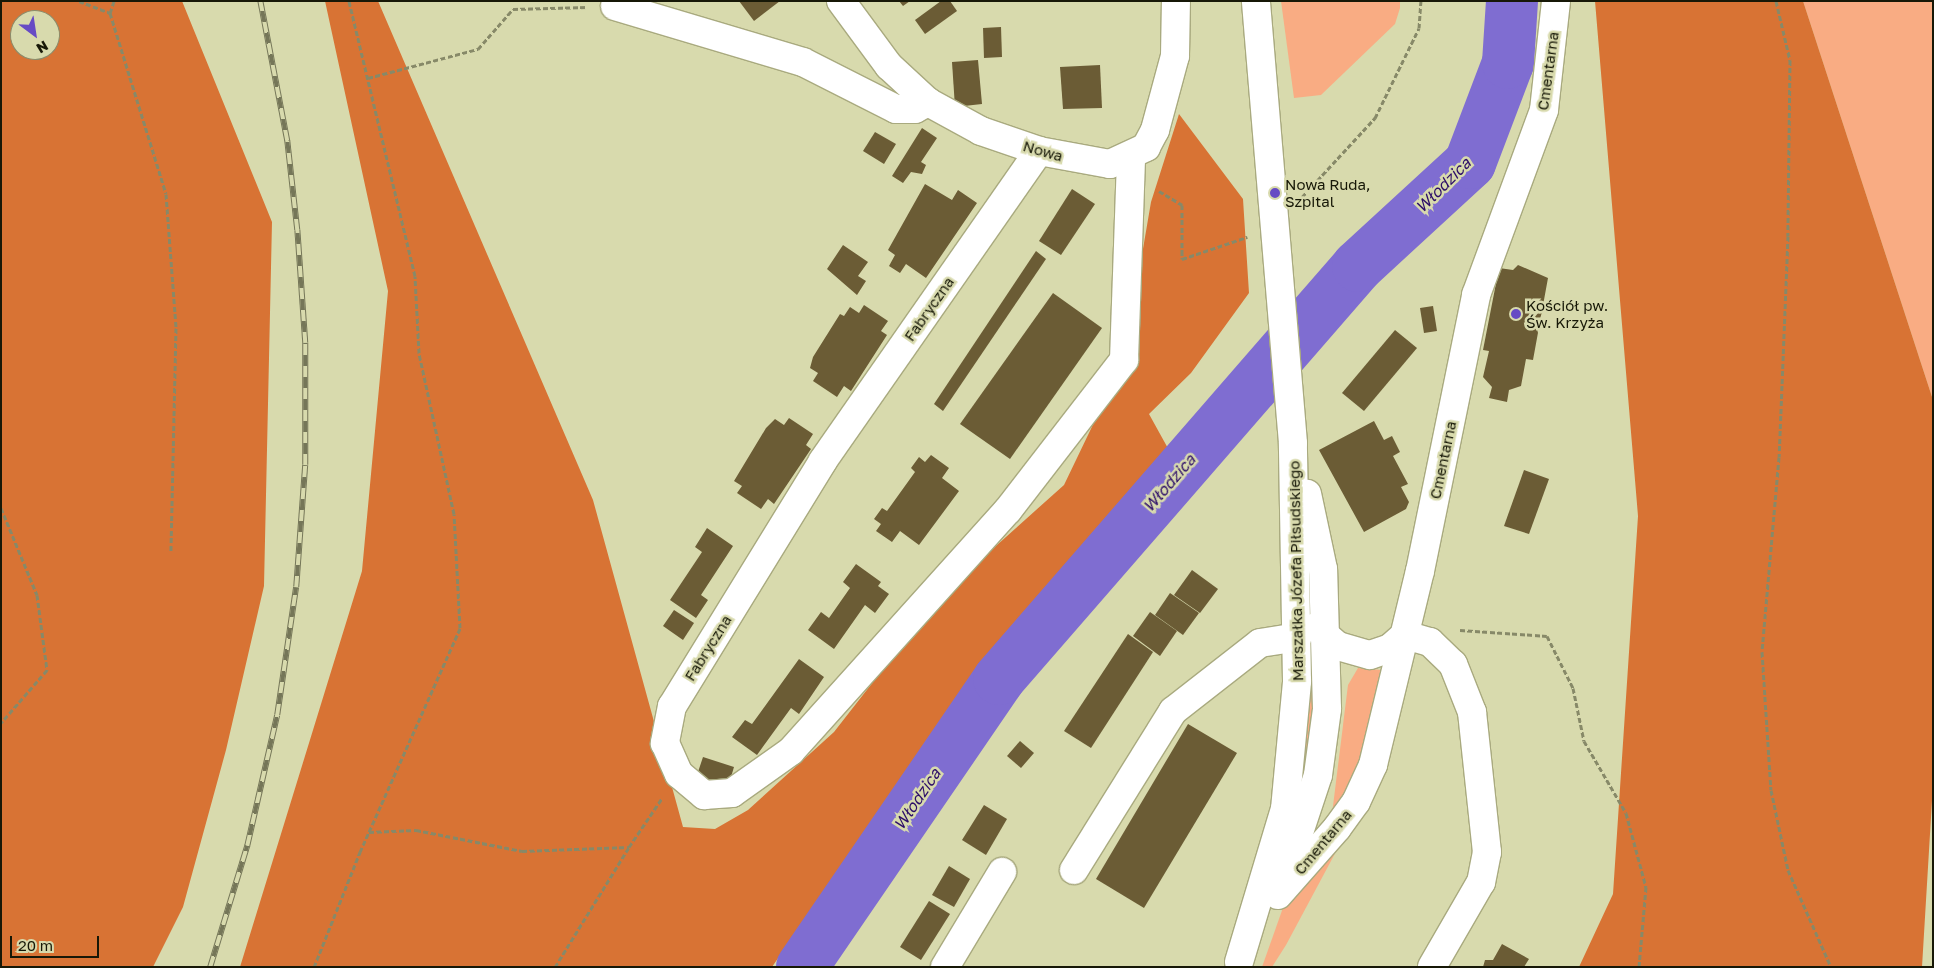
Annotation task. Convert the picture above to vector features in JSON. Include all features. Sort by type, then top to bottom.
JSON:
[{"type":"street","name":"Nowa","points":[[842,1],[889,66],[928,102],[982,131],[1039,151],[1088,162],[1130,166],[1146,147],[1155,130],[1175,56],[1176,1]]},
{"type":"street","points":[[1256,1],[1270,230],[1293,443]]},
{"type":"street","name":"Cmentarna","points":[[1278,895],[1356,802],[1373,765],[1405,635],[1476,295],[1544,110],[1556,1]]},
{"type":"street","points":[[615,6],[803,62],[896,109],[915,109],[928,102]]},
{"type":"street","name":"Fabryczna","points":[[1039,151],[823,461],[672,706],[665,743],[679,774],[704,795],[732,793],[791,751],[1008,510],[1124,360],[1130,166]]},
{"type":"street","name":"Marszałka Józefa Piłsudskiego","points":[[1238,964],[1285,809],[1296,727],[1298,637],[1297,515],[1293,443]]},
{"type":"street","name":"Marszałka Józefa Piłsudskiego","points":[[1238,964],[1278,895],[1318,775],[1327,709],[1326,636],[1318,533],[1293,443]]},
{"type":"street","points":[[1297,515],[1308,558],[1310,614],[1326,636],[1338,646],[1370,654],[1390,648],[1405,635],[1430,642],[1453,664],[1472,712],[1487,852],[1481,882],[1432,967]]},
{"type":"street","points":[[1074,870],[1173,711],[1260,643],[1298,637]]},
{"type":"street","points":[[945,967],[1002,872]]},
{"type":"path","points":[[79,1],[110,13]]},
{"type":"path","points":[[114,1],[110,13],[166,194],[176,328],[171,551]]},
{"type":"path","points":[[314,967],[369,832],[460,628],[454,514],[419,353],[415,276],[349,1]]},
{"type":"path","points":[[1130,166],[1182,205],[1182,259],[1270,230],[1374,118],[1419,28],[1421,1]]},
{"type":"path","points":[[1776,1],[1790,60],[1788,236],[1779,457],[1762,652],[1771,790],[1788,870],[1831,967]]},
{"type":"path","points":[[368,78],[478,49],[513,9],[615,6]]},
{"type":"path","points":[[1,508],[36,594],[47,670],[1,723]]},
{"type":"path","points":[[1455,630],[1547,636],[1573,688],[1584,741],[1626,813],[1646,887],[1639,967]]},
{"type":"path","points":[[555,967],[629,847],[679,774]]},
{"type":"path","points":[[369,832],[416,830],[522,851],[629,847]]},
{"type":"shaded area","points":[[1,1],[182,1],[272,222],[264,586],[226,750],[183,907],[153,967],[1,967]]},
{"type":"shaded area","points":[[325,1],[378,1],[593,500],[683,827],[715,829],[748,810],[834,732],[941,595],[1064,485],[1124,360],[1151,202],[1179,114],[1243,199],[1249,293],[1191,373],[1149,414],[1170,452],[980,663],[772,967],[240,967],[362,571],[388,291]]},
{"type":"shaded area","points":[[1281,1],[1400,1],[1400,8],[1395,24],[1321,95],[1294,98]]},
{"type":"shaded area","points":[[1595,1],[1803,1],[1933,400],[1933,784],[1922,967],[1579,967],[1613,894],[1638,516]]},
{"type":"shaded area","points":[[1803,1],[1933,1],[1933,400]]},
{"type":"shaded area","points":[[1358,668],[1382,670],[1364,762],[1347,797],[1332,814],[1348,685]]},
{"type":"shaded area","points":[[1317,687],[1307,769],[1301,765],[1309,688]]},
{"type":"shaded area","points":[[1339,846],[1286,945],[1272,967],[1262,967],[1285,902]]},
{"type":"building","points":[[739,1],[780,1],[754,21]]},
{"type":"building","points":[[899,1],[910,1],[903,6]]},
{"type":"building","points":[[941,1],[950,1],[957,11],[925,34],[915,20]]},
{"type":"building","points":[[1001,27],[1002,57],[984,58],[983,28]]},
{"type":"building","points":[[978,60],[982,104],[955,107],[952,62]]},
{"type":"building","points":[[1100,65],[1102,108],[1063,109],[1060,67]]},
{"type":"building","points":[[922,128],[937,138],[921,162],[926,165],[922,174],[911,172],[903,183],[892,176]]},
{"type":"building","points":[[875,132],[896,144],[884,164],[863,151]]},
{"type":"building","points":[[925,184],[952,200],[958,190],[977,203],[926,278],[906,264],[900,273],[889,266],[895,255],[888,250]]},
{"type":"building","points":[[1072,189],[1095,204],[1061,255],[1039,241]]},
{"type":"building","points":[[843,245],[868,262],[858,276],[866,281],[857,295],[827,269]]},
{"type":"building","points":[[1036,251],[1046,259],[943,411],[934,404]]},
{"type":"building","name":"Kościół pw. Św. Krzyża","points":[[1518,265],[1548,278],[1533,360],[1526,359],[1521,386],[1509,390],[1507,402],[1489,398],[1492,387],[1483,377],[1489,351],[1483,350],[1499,268],[1513,270]]},
{"type":"building","points":[[1053,293],[1102,328],[1010,459],[960,424]]},
{"type":"building","points":[[864,305],[888,321],[881,331],[887,335],[851,391],[844,386],[837,397],[813,381],[818,373],[810,368],[813,357],[840,314],[844,316],[850,307],[859,313]]},
{"type":"building","points":[[1433,306],[1437,331],[1424,333],[1420,308]]},
{"type":"building","points":[[1395,330],[1417,348],[1364,411],[1342,393]]},
{"type":"building","points":[[789,418],[813,434],[806,445],[811,449],[774,504],[768,499],[761,509],[737,493],[742,486],[734,481],[766,428],[775,419],[784,425]]},
{"type":"building","points":[[1374,421],[1384,440],[1392,436],[1400,452],[1393,456],[1408,484],[1401,487],[1409,502],[1406,509],[1364,532],[1319,450]]},
{"type":"building","points":[[931,455],[949,468],[942,478],[959,491],[919,545],[900,531],[892,542],[876,531],[881,524],[874,519],[882,508],[887,511],[915,472],[911,468],[919,457],[925,462]]},
{"type":"building","points":[[1524,470],[1549,479],[1529,534],[1504,526]]},
{"type":"building","points":[[707,528],[733,546],[701,595],[708,600],[696,618],[670,600],[702,552],[695,547]]},
{"type":"building","points":[[856,564],[881,582],[878,586],[889,594],[875,613],[865,605],[834,649],[808,630],[821,612],[829,618],[850,588],[843,582]]},
{"type":"building","points":[[1192,570],[1218,589],[1200,613],[1174,595]]},
{"type":"building","points":[[1170,593],[1199,613],[1183,635],[1155,615]]},
{"type":"building","points":[[674,610],[694,623],[683,640],[663,626]]},
{"type":"building","points":[[1150,612],[1177,631],[1160,656],[1133,636]]},
{"type":"building","points":[[1128,634],[1153,652],[1091,748],[1064,731]]},
{"type":"building","points":[[799,659],[824,677],[799,714],[791,708],[757,755],[732,737],[745,720],[752,724]]},
{"type":"building","points":[[1188,724],[1237,753],[1144,908],[1096,879]]},
{"type":"building","points":[[1020,741],[1034,753],[1021,768],[1007,756]]},
{"type":"building","points":[[703,757],[734,767],[728,787],[696,778]]},
{"type":"building","points":[[984,805],[1007,819],[986,855],[962,840]]},
{"type":"building","points":[[949,866],[970,879],[954,907],[932,895]]},
{"type":"building","points":[[929,901],[950,914],[921,960],[900,947]]},
{"type":"building","points":[[1502,944],[1529,959],[1524,967],[1483,967],[1485,960],[1493,960]]},
{"type":"waterway","name":"Włodzica","points":[[802,967],[999,679],[1358,266],[1470,163],[1508,63],[1512,1]]},
{"type":"railway","points":[[210,967],[247,846],[277,715],[296,587],[305,465],[305,343],[297,230],[287,141],[260,1]]},
{"type":"place","name":"Nowa Ruda, Szpital","points":[[1275,193]]},
{"type":"place","name":"Kościół pw. Św. Krzyża","points":[[1516,314]]}]
